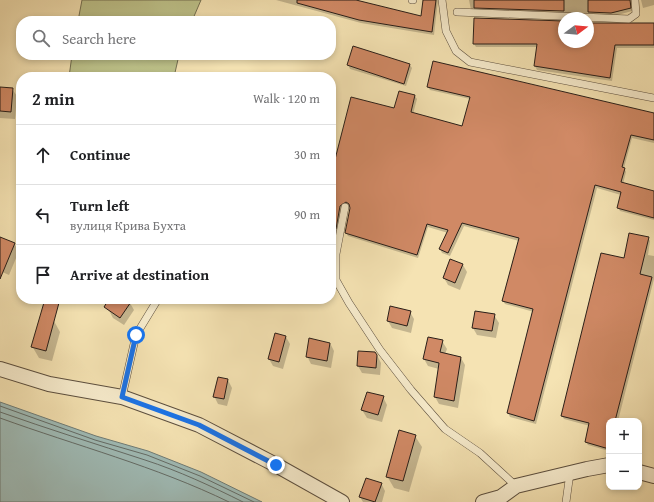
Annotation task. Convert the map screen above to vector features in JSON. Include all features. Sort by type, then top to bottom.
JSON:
[{"type":"street","points":[[0,369],[49,384],[122,397],[199,425],[276,465],[342,502]]},
{"type":"street","points":[[483,502],[500,497],[516,486],[606,466]]},
{"type":"street","points":[[642,473],[654,476]]},
{"type":"lane","points":[[442,0],[446,31],[456,51],[470,62],[654,98]]},
{"type":"lane","points":[[457,12],[629,19],[636,14],[635,0]]},
{"type":"lane","points":[[345,207],[336,254],[336,280],[350,303],[380,350],[411,390],[445,429],[480,453],[516,486]]},
{"type":"lane","points":[[122,397],[136,335],[155,304]]},
{"type":"lane","points":[[566,502],[570,473]]},
{"type":"green space","points":[[82,0],[201,0],[194,16],[79,16]]},
{"type":"green space","points":[[71,60],[178,60],[175,72],[70,72]]},
{"type":"water","points":[[0,402],[96,436],[148,451],[201,472],[262,502],[0,502]]},
{"type":"building","points":[[297,0],[356,0],[421,16],[423,0],[436,0],[432,32],[359,20],[297,3]]},
{"type":"building","points":[[474,0],[564,0],[564,11],[474,8]]},
{"type":"building","points":[[588,0],[630,0],[631,8],[611,13],[588,12]]},
{"type":"building","points":[[474,18],[558,21],[558,48],[594,48],[594,23],[654,23],[654,45],[615,45],[610,78],[534,66],[537,44],[473,44]]},
{"type":"building","points":[[353,46],[410,64],[404,84],[347,65]]},
{"type":"building","points":[[433,61],[654,113],[654,140],[631,135],[622,167],[625,168],[621,182],[654,191],[654,218],[617,208],[621,192],[595,185],[534,421],[507,413],[533,309],[502,301],[519,238],[462,223],[448,253],[439,249],[448,230],[427,224],[417,255],[345,233],[350,208],[349,204],[346,202],[340,206],[336,229],[336,156],[351,97],[394,108],[399,91],[415,95],[411,112],[462,126],[470,97],[427,87]]},
{"type":"building","points":[[0,87],[13,88],[11,112],[0,111]]},
{"type":"building","points":[[629,233],[649,237],[640,274],[652,277],[616,418],[606,418],[606,448],[585,442],[589,423],[561,416],[601,253],[624,258]]},
{"type":"building","points":[[0,237],[15,243],[0,279]]},
{"type":"building","points":[[450,259],[463,264],[455,283],[443,278]]},
{"type":"building","points":[[44,304],[59,304],[46,351],[31,347]]},
{"type":"building","points":[[106,304],[130,304],[120,318],[104,307]]},
{"type":"building","points":[[390,306],[411,311],[407,326],[387,321]]},
{"type":"building","points":[[475,311],[495,314],[492,331],[472,328]]},
{"type":"building","points":[[275,333],[286,336],[279,362],[268,359]]},
{"type":"building","points":[[428,337],[443,340],[440,352],[461,357],[454,401],[434,397],[439,363],[423,359]]},
{"type":"building","points":[[309,338],[330,343],[327,361],[306,357]]},
{"type":"building","points":[[358,351],[375,352],[377,355],[376,368],[357,366]]},
{"type":"building","points":[[218,377],[228,379],[224,399],[213,397]]},
{"type":"building","points":[[367,392],[384,396],[378,415],[361,410]]},
{"type":"building","points":[[399,430],[416,435],[403,481],[386,477]]},
{"type":"building","points":[[366,478],[382,483],[375,502],[359,497]]},
{"type":"route","points":[[136,335],[122,397],[199,425],[276,465]]}]
